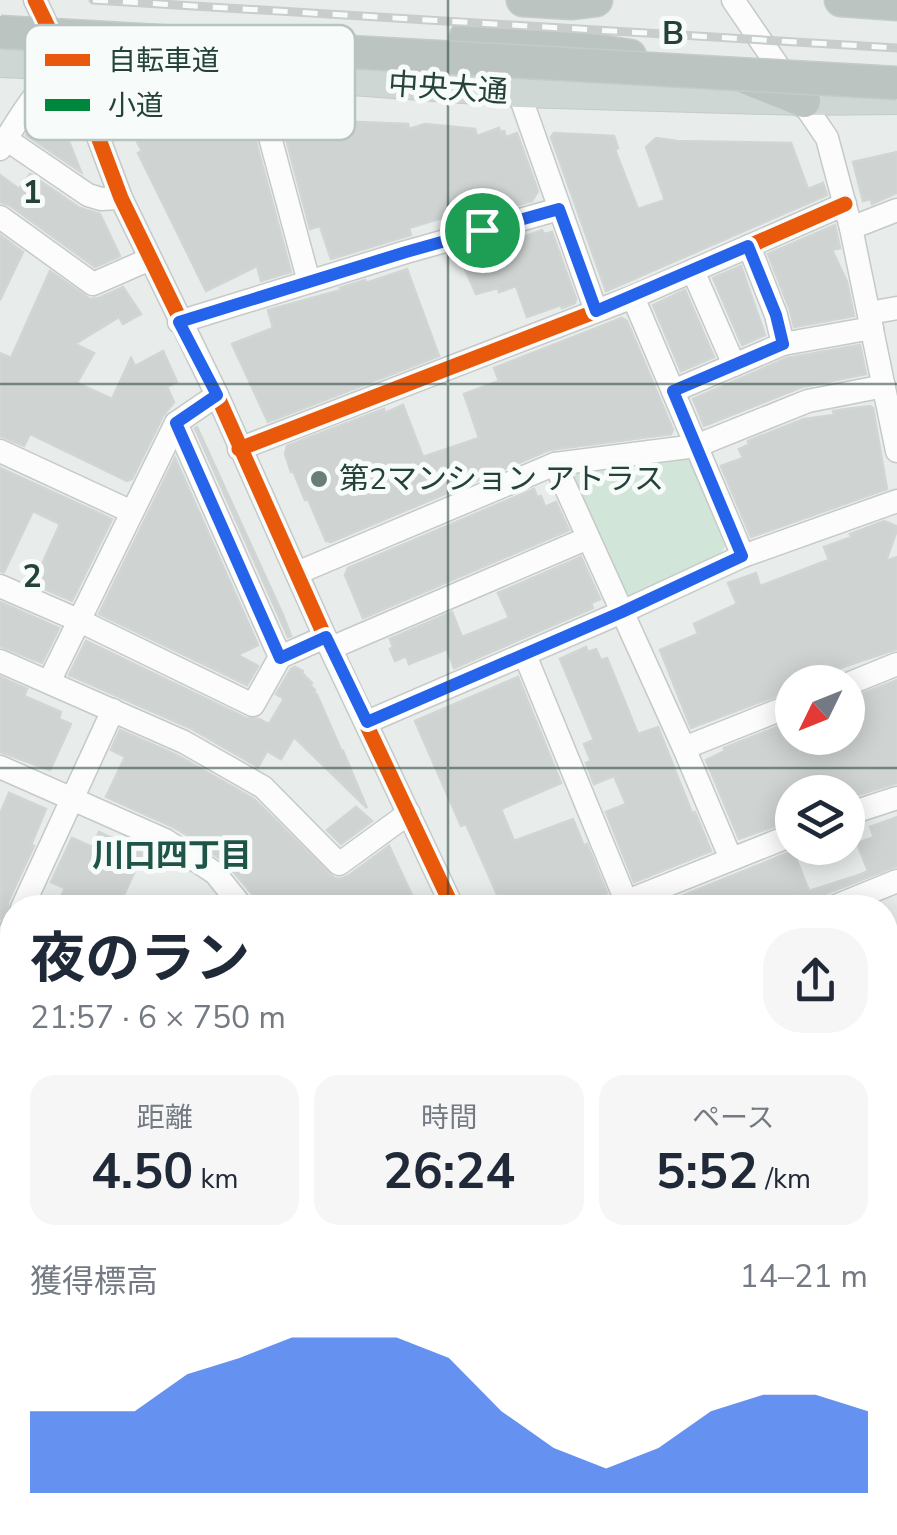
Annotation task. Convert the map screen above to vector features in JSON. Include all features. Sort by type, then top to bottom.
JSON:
[{"type":"highway","points":[[524,0],[584,2]]},
{"type":"highway","points":[[841,0],[897,4]]},
{"type":"highway","points":[[0,12],[190,25]]},
{"type":"highway","points":[[0,32],[25,33]]},
{"type":"highway","points":[[355,33],[534,41],[710,68],[761,82],[804,101]]},
{"type":"highway","points":[[355,52],[897,83]]},
{"type":"main road","name":"中央大通","points":[[0,63],[25,65]]},
{"type":"main road","name":"中央大通","points":[[355,81],[519,93],[897,100]]},
{"type":"street","points":[[34,0],[46,25]]},
{"type":"street","points":[[733,0],[827,138],[887,377],[896,438]]},
{"type":"street","points":[[519,93],[596,311]]},
{"type":"street","points":[[854,102],[897,111]]},
{"type":"street","points":[[25,110],[3,144],[88,196],[121,198]]},
{"type":"street","points":[[99,140],[121,198],[217,395],[447,895]]},
{"type":"street","points":[[271,140],[309,282]]},
{"type":"street","points":[[240,449],[633,297],[845,204]]},
{"type":"street","points":[[179,322],[559,209]]},
{"type":"street","points":[[851,228],[897,210]]},
{"type":"street","points":[[0,216],[94,284],[150,259]]},
{"type":"street","points":[[748,246],[776,315],[783,344]]},
{"type":"street","points":[[693,271],[734,366]]},
{"type":"street","points":[[633,297],[742,556]]},
{"type":"street","points":[[673,391],[783,344],[870,320],[897,308]]},
{"type":"street","points":[[297,573],[555,464],[696,446],[808,401],[887,377]]},
{"type":"street","points":[[49,682],[176,423],[217,395]]},
{"type":"street","points":[[176,423],[280,658]]},
{"type":"street","points":[[0,451],[132,512]]},
{"type":"street","points":[[555,464],[731,859]]},
{"type":"street","points":[[367,722],[742,556],[897,501]]},
{"type":"street","points":[[0,586],[253,705],[280,658],[588,538]]},
{"type":"street","points":[[525,655],[622,895]]},
{"type":"street","points":[[0,661],[184,742],[263,787],[339,864],[409,813]]},
{"type":"street","points":[[865,677],[897,664]]},
{"type":"street","points":[[28,895],[113,710]]},
{"type":"street","points":[[684,748],[775,713]]},
{"type":"street","points":[[0,767],[165,840],[215,873],[233,895]]},
{"type":"street","points":[[865,808],[897,798]]},
{"type":"street","points":[[647,895],[775,842]]},
{"type":"street","points":[[863,895],[897,881]]},
{"type":"green space","points":[[682,456],[691,462],[725,546],[720,556],[632,600],[621,597],[570,484],[576,474]]},
{"type":"building","points":[[355,122],[408,124],[409,129],[425,124],[475,129],[477,136],[499,128],[506,137],[517,133],[538,191],[532,201],[445,226],[442,218],[409,228],[411,235],[331,259],[320,226],[310,229],[286,140],[355,140]]},
{"type":"building","points":[[554,133],[614,136],[618,148],[615,150],[638,209],[665,200],[646,147],[656,138],[791,143],[808,189],[823,183],[827,195],[606,291],[551,137]]},
{"type":"building","points":[[33,140],[68,140],[81,172]]},
{"type":"building","points":[[136,140],[256,140],[291,272],[261,281],[257,266],[206,291],[138,153],[142,151]]},
{"type":"building","points":[[897,152],[897,193],[872,204],[871,199],[863,201],[853,162]]},
{"type":"building","points":[[30,174],[80,208],[100,214],[120,256],[95,267],[0,202],[0,175],[19,189]]},
{"type":"building","points":[[835,225],[840,248],[832,250],[847,282],[854,316],[794,327],[768,254]]},
{"type":"building","points":[[542,230],[544,234],[552,232],[575,303],[527,317],[516,286],[476,294],[458,253],[479,247],[481,253]]},
{"type":"building","points":[[0,235],[23,252],[0,300]]},
{"type":"building","points":[[741,266],[765,335],[742,345],[713,278]]},
{"type":"building","points":[[407,269],[439,356],[268,422],[232,344],[273,328],[268,310]]},
{"type":"building","points":[[50,271],[90,299],[123,287],[141,314],[123,324],[119,317],[75,344],[94,353],[77,383],[112,399],[131,358],[135,366],[163,351],[177,382],[167,387],[174,402],[132,479],[127,481],[30,434],[24,446],[0,436],[0,353],[11,358]]},
{"type":"building","points":[[685,290],[714,357],[681,371],[653,305]]},
{"type":"building","points":[[622,318],[627,321],[673,430],[671,434],[549,450],[326,541],[291,472],[285,454],[287,446],[403,405],[423,457],[479,438],[464,394],[499,381],[494,368]]},
{"type":"building","points":[[860,345],[866,374],[802,387],[704,426],[693,399],[787,358]]},
{"type":"building","points":[[870,406],[887,489],[751,537],[721,466],[743,458],[739,449],[749,445],[748,441],[804,419]]},
{"type":"building","points":[[197,427],[283,615],[291,636],[288,637]]},
{"type":"building","points":[[175,458],[258,645],[238,655],[258,666],[247,685],[99,614]]},
{"type":"building","points":[[0,468],[112,519],[72,601],[33,584],[60,524],[33,511],[4,572],[0,571]]},
{"type":"building","points":[[534,489],[545,507],[556,502],[569,530],[363,618],[345,575],[348,568]]},
{"type":"building","points":[[884,521],[896,526],[886,561],[897,557],[897,649],[849,665],[775,665],[775,696],[691,728],[660,650],[698,634],[694,624],[737,604],[728,583],[756,573],[760,586],[829,560],[824,547],[852,537],[850,534]]},
{"type":"building","points":[[581,557],[600,599],[591,603],[593,608],[454,668],[447,649],[409,664],[406,656],[395,661],[390,639],[452,612],[462,637],[509,618],[498,593]]},
{"type":"building","points":[[0,602],[59,628],[42,663],[0,646]]},
{"type":"building","points":[[86,641],[246,718],[269,724],[284,699],[276,694],[291,669],[303,671],[312,683],[367,808],[294,737],[281,759],[267,751],[258,767],[190,728],[69,675]]},
{"type":"building","points":[[586,647],[588,652],[596,649],[601,660],[607,658],[638,734],[658,727],[711,851],[634,882],[606,812],[626,804],[614,776],[594,784],[584,744],[594,740],[560,659]]},
{"type":"building","points":[[0,677],[27,689],[24,696],[61,712],[59,719],[71,724],[50,770],[0,752]]},
{"type":"building","points":[[518,677],[561,783],[501,809],[514,841],[573,819],[607,893],[497,895],[466,824],[461,826],[415,721]]},
{"type":"building","points":[[897,680],[897,783],[865,793],[865,775],[775,775],[775,826],[739,839],[706,760],[725,751],[724,748],[775,728],[775,755],[865,755],[865,692]]},
{"type":"building","points":[[120,730],[177,755],[254,799],[334,878],[348,876],[389,846],[412,895],[253,895],[206,846],[106,797],[125,757],[111,750]]},
{"type":"building","points":[[9,793],[46,809],[11,895],[0,895],[0,814]]},
{"type":"building","points":[[356,807],[372,821],[341,844],[327,830]]},
{"type":"building","points":[[897,817],[897,866],[824,895],[684,895],[775,858],[775,865],[799,865],[809,891],[868,871],[865,840],[874,837],[870,827]]},
{"type":"building","points":[[99,832],[143,853],[124,895],[62,895],[65,888],[51,882],[72,838],[92,847]]},
{"type":"railway","points":[[93,0],[897,48]]},
{"type":"cycle path","points":[[35,0],[47,25]]},
{"type":"cycle path","points":[[99,140],[121,198],[217,395],[447,895]]},
{"type":"cycle path","points":[[239,449],[633,297],[845,204]]},
{"type":"place","name":"第2マンション アトラス","points":[[319,479]]},
{"type":"district","name":"川口四丁目","points":[[172,855]]},
{"type":"route","points":[[559,209],[596,311],[748,246],[776,315],[783,344],[673,391],[742,556],[367,722],[326,637],[280,658],[176,423],[217,395],[179,322],[482,230],[559,209]]}]
